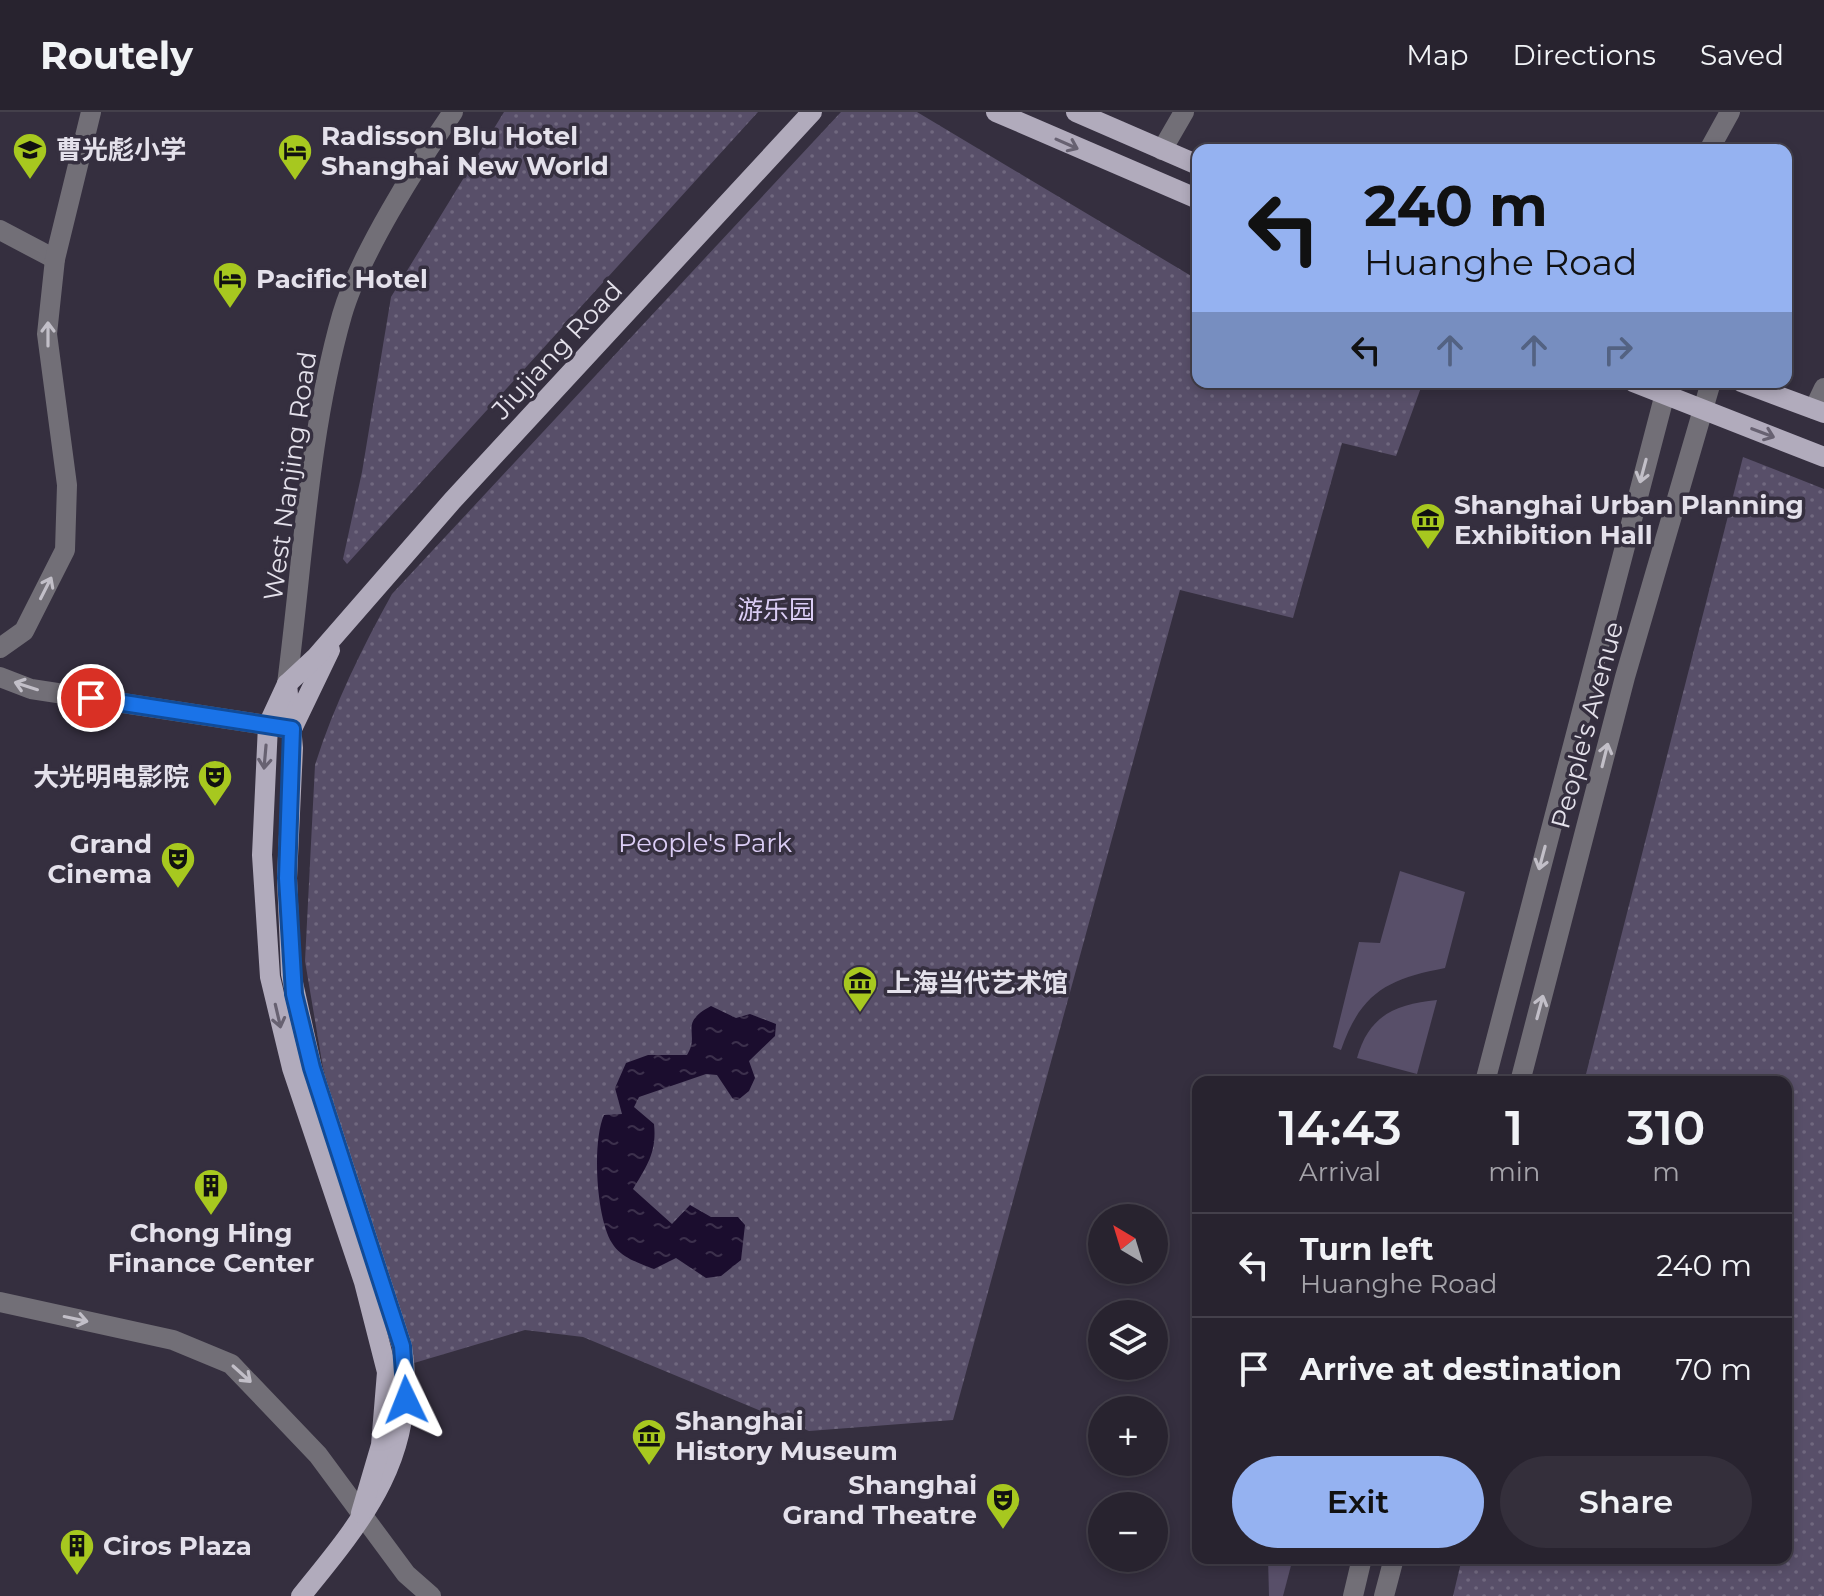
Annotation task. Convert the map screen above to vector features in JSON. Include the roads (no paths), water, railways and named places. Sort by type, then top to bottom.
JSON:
[{"type":"main road","name":"Jiujiang Road","points":[[287,684],[316,657],[812,112]]},
{"type":"main road","points":[[996,112],[1192,196]]},
{"type":"main road","points":[[1076,112],[1192,162]]},
{"type":"main road","points":[[1757,388],[1819,411]]},
{"type":"main road","points":[[1666,389],[1701,411],[1824,457]]},
{"type":"main road","name":"Jiujiang Road","points":[[292,729],[342,625]]},
{"type":"main road","name":"West Nanjing Road","points":[[287,684],[268,725],[262,855],[270,977],[292,1068],[364,1282],[387,1372],[381,1445],[361,1513]]},
{"type":"main road","name":"West Nanjing Road","points":[[287,684],[292,729],[287,878],[291,974],[297,1013],[397,1331],[406,1369],[404,1419],[398,1450],[376,1494],[301,1596]]},
{"type":"street","points":[[0,648],[24,631],[65,550],[67,485],[47,334],[55,259],[91,112]]},
{"type":"street","name":"West Nanjing Road","points":[[287,684],[319,421],[343,313],[365,262],[418,166],[453,112]]},
{"type":"street","points":[[1162,150],[1184,112]]},
{"type":"street","points":[[1712,144],[1730,112]]},
{"type":"street","points":[[0,230],[55,259]]},
{"type":"street","name":"People's Avenue","points":[[1522,1076],[1625,677],[1709,388]]},
{"type":"street","points":[[1819,411],[1824,388]]},
{"type":"street","name":"People's Avenue","points":[[1487,1076],[1666,389]]},
{"type":"street","points":[[0,677],[31,689],[292,729]]},
{"type":"street","points":[[0,1302],[173,1340],[231,1364],[249,1379],[326,1465],[406,1574],[431,1596]]},
{"type":"street","points":[[1353,1596],[1361,1564]]},
{"type":"street","points":[[1384,1596],[1392,1564]]},
{"type":"water","points":[[711,1006],[736,1018],[750,1014],[776,1024],[775,1036],[749,1061],[755,1078],[749,1091],[738,1100],[733,1099],[717,1075],[706,1074],[639,1097],[634,1107],[654,1124],[655,1134],[650,1158],[633,1189],[672,1224],[690,1205],[711,1217],[738,1217],[745,1225],[741,1260],[721,1276],[706,1278],[676,1258],[654,1269],[620,1253],[612,1243],[602,1216],[597,1161],[604,1115],[622,1114],[615,1088],[626,1063],[648,1055],[687,1055],[692,1041],[692,1024],[701,1012]]},
{"type":"place","name":"曹光彪小学","points":[[30,181]]},
{"type":"place","name":"Radisson Blu Hotel Shanghai New World","points":[[295,182]]},
{"type":"place","name":"Pacific Hotel","points":[[230,310]]},
{"type":"place","name":"Shanghai Urban Planning Exhibition Hall","points":[[1428,551]]},
{"type":"place","name":"大光明电影院","points":[[215,808]]},
{"type":"place","name":"Grand Cinema","points":[[178,890]]},
{"type":"place","name":"上海当代艺术馆","points":[[860,1014]]},
{"type":"place","name":"Chong Hing Finance Center","points":[[211,1217]]},
{"type":"place","name":"Shanghai History Museum","points":[[649,1467]]},
{"type":"place","name":"Shanghai Grand Theatre","points":[[1003,1531]]},
{"type":"place","name":"Ciros Plaza","points":[[77,1577]]},
{"type":"park label","name":"游乐园","points":[[776,610]]},
{"type":"park label","name":"People's Park","points":[[705,843]]}]
